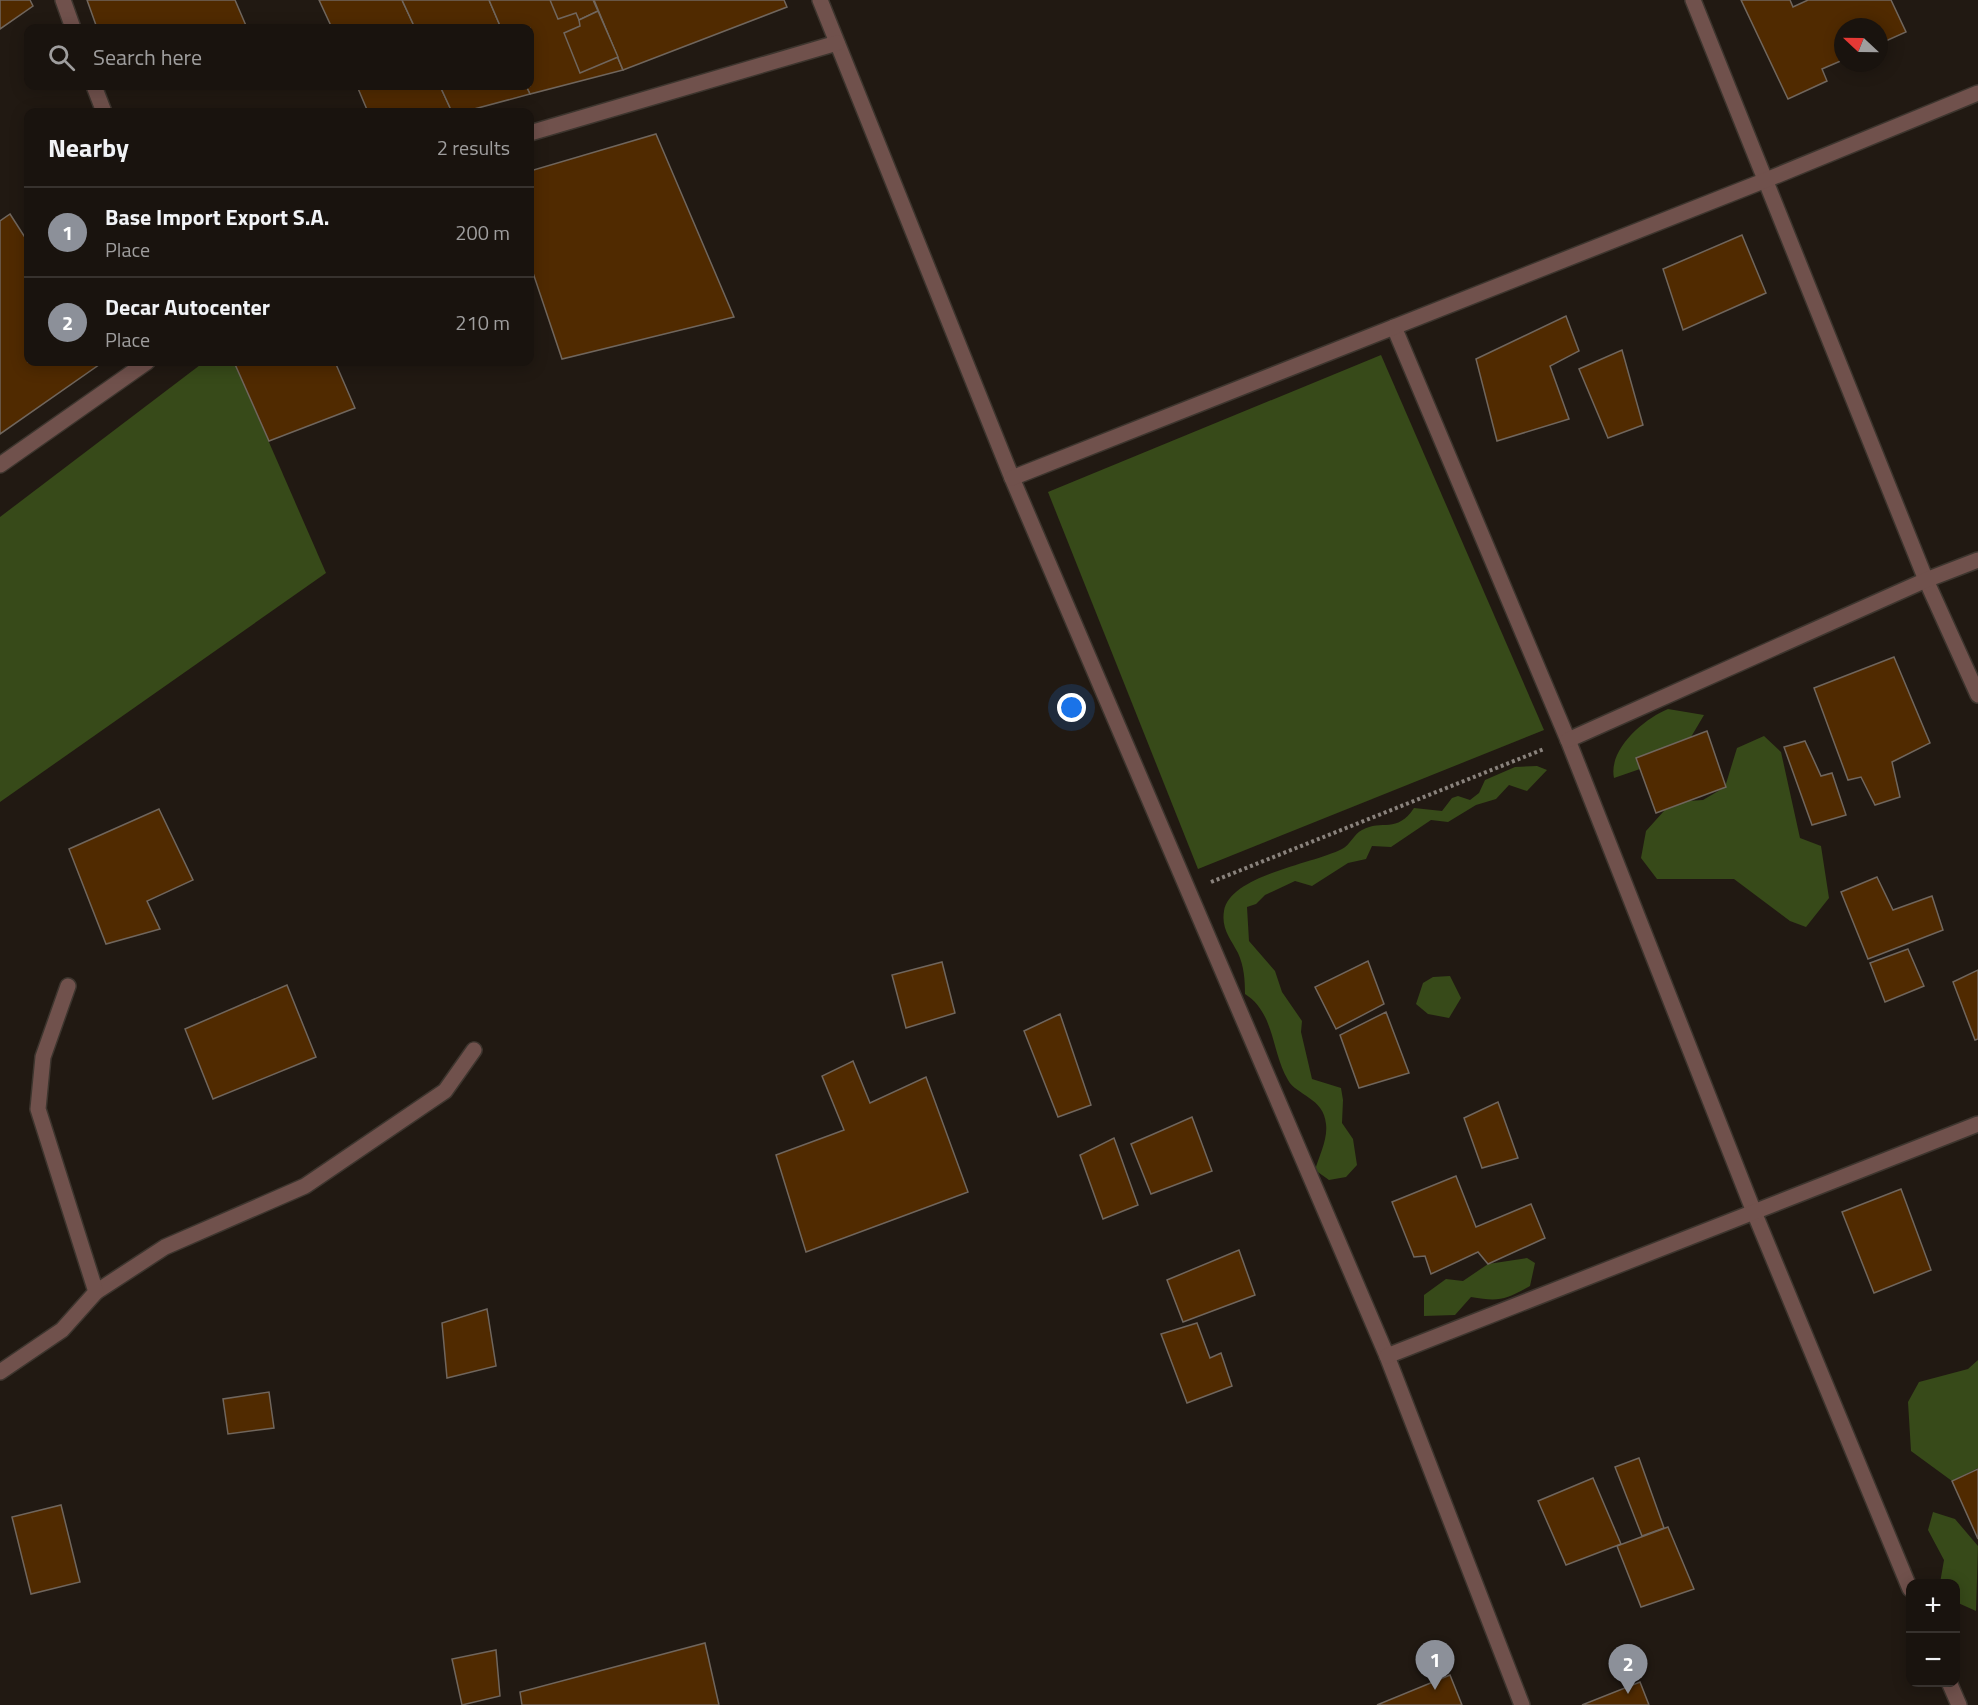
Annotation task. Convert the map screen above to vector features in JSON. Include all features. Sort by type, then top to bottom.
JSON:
[{"type":"street","points":[[63,0],[72,24]]},
{"type":"street","points":[[820,0],[1012,478],[1387,1356],[1522,1705]]},
{"type":"street","points":[[1693,0],[1926,580],[1978,695]]},
{"type":"street","points":[[534,132],[837,43]]},
{"type":"street","points":[[96,90],[102,108]]},
{"type":"street","points":[[1012,478],[1766,180],[1978,93]]},
{"type":"street","points":[[1394,327],[1568,740],[1754,1212],[1907,1579]]},
{"type":"street","points":[[0,465],[141,366]]},
{"type":"street","points":[[1568,740],[1926,580],[1978,560]]},
{"type":"street","points":[[68,986],[43,1057],[38,1109],[96,1292]]},
{"type":"street","points":[[0,1372],[62,1330],[96,1292],[165,1247],[305,1186],[445,1091],[474,1050]]},
{"type":"street","points":[[1387,1356],[1978,1124]]},
{"type":"street","points":[[1952,1687],[1959,1705]]},
{"type":"path","points":[[1188,891],[1568,740]]},
{"type":"green space","points":[[1381,355],[1544,730],[1198,869],[1048,492]]},
{"type":"green space","points":[[199,366],[236,366],[326,573],[0,802],[0,517]]},
{"type":"green space","points":[[1668,709],[1704,715],[1691,737],[1645,755],[1640,769],[1614,778],[1614,767],[1622,746],[1639,728]]},
{"type":"green space","points":[[1764,736],[1781,752],[1800,838],[1821,846],[1829,898],[1806,927],[1790,921],[1734,879],[1657,879],[1641,858],[1646,831],[1672,802],[1703,800],[1725,787],[1737,748]]},
{"type":"green space","points":[[1537,766],[1547,770],[1527,791],[1509,785],[1496,799],[1476,805],[1448,822],[1431,820],[1391,847],[1372,846],[1366,859],[1348,863],[1312,886],[1295,881],[1265,895],[1256,904],[1247,907],[1249,941],[1275,971],[1282,992],[1302,1021],[1301,1032],[1312,1079],[1341,1088],[1342,1123],[1353,1139],[1357,1165],[1346,1177],[1329,1180],[1315,1170],[1326,1136],[1324,1115],[1315,1103],[1288,1080],[1262,1011],[1245,994],[1242,963],[1227,934],[1223,917],[1230,899],[1241,888],[1256,880],[1342,849],[1362,830],[1402,821],[1414,808],[1442,811],[1452,798],[1458,796],[1470,800],[1479,793],[1485,780],[1515,767]]},
{"type":"green space","points":[[1450,976],[1461,998],[1449,1018],[1428,1014],[1416,1004],[1423,983],[1433,977]]},
{"type":"green space","points":[[1527,1258],[1535,1263],[1530,1286],[1502,1299],[1471,1297],[1455,1315],[1424,1316],[1424,1295],[1446,1279],[1463,1281],[1488,1264]]},
{"type":"green space","points":[[1978,1360],[1978,1468],[1952,1481],[1911,1451],[1908,1402],[1919,1382],[1968,1369]]},
{"type":"green space","points":[[1933,1512],[1955,1519],[1978,1546],[1976,1611],[1960,1604],[1960,1579],[1941,1579],[1944,1560],[1928,1530]]},
{"type":"building","points":[[0,0],[30,0],[33,6],[0,29]]},
{"type":"building","points":[[87,0],[235,0],[245,24],[96,24]]},
{"type":"building","points":[[319,0],[402,0],[413,24],[330,24]]},
{"type":"building","points":[[402,0],[489,0],[499,24],[413,24]]},
{"type":"building","points":[[489,0],[593,0],[623,70],[530,94],[528,90],[534,90],[534,24],[499,24]]},
{"type":"building","points":[[550,0],[593,0],[598,11],[579,20],[576,13],[558,19]]},
{"type":"building","points":[[594,0],[784,0],[787,7],[623,70]]},
{"type":"building","points":[[1741,0],[1790,0],[1793,7],[1808,0],[1891,0],[1906,32],[1888,40],[1888,18],[1834,18],[1834,64],[1822,69],[1827,81],[1788,99]]},
{"type":"building","points":[[598,11],[618,57],[580,73],[564,33],[580,26],[579,20]]},
{"type":"building","points":[[359,90],[442,90],[450,108],[366,108]]},
{"type":"building","points":[[442,90],[528,90],[530,94],[478,108],[450,108]]},
{"type":"building","points":[[656,134],[734,317],[562,359],[534,276],[534,170]]},
{"type":"building","points":[[10,214],[24,236],[24,366],[97,366],[0,434],[0,221]]},
{"type":"building","points":[[1742,235],[1766,293],[1683,330],[1663,269]]},
{"type":"building","points":[[1566,316],[1579,351],[1550,366],[1569,419],[1497,441],[1476,359]]},
{"type":"building","points":[[1622,350],[1643,425],[1608,438],[1579,369]]},
{"type":"building","points":[[236,366],[337,366],[355,408],[269,441]]},
{"type":"building","points":[[1894,657],[1930,743],[1892,762],[1900,797],[1875,805],[1861,777],[1848,780],[1814,688]]},
{"type":"building","points":[[1707,731],[1726,787],[1656,813],[1636,758]]},
{"type":"building","points":[[1805,741],[1821,776],[1832,773],[1846,815],[1812,825],[1784,747]]},
{"type":"building","points":[[159,809],[193,880],[147,901],[160,929],[106,944],[69,849]]},
{"type":"building","points":[[1877,877],[1893,910],[1932,896],[1943,930],[1868,959],[1841,892]]},
{"type":"building","points":[[1908,949],[1924,986],[1885,1002],[1870,963]]},
{"type":"building","points":[[1368,961],[1384,1004],[1336,1029],[1315,987]]},
{"type":"building","points":[[942,962],[955,1013],[906,1028],[892,975]]},
{"type":"building","points":[[1978,970],[1978,1039],[1975,1040],[1953,982]]},
{"type":"building","points":[[287,985],[316,1057],[213,1099],[185,1029]]},
{"type":"building","points":[[1386,1012],[1409,1073],[1359,1088],[1340,1035]]},
{"type":"building","points":[[1060,1014],[1091,1105],[1058,1117],[1024,1031]]},
{"type":"building","points":[[853,1061],[870,1103],[926,1077],[968,1192],[806,1252],[776,1155],[844,1130],[822,1076]]},
{"type":"building","points":[[1498,1102],[1518,1158],[1482,1168],[1464,1118]]},
{"type":"building","points":[[1192,1117],[1212,1171],[1151,1194],[1131,1144]]},
{"type":"building","points":[[1114,1138],[1138,1205],[1103,1219],[1080,1155]]},
{"type":"building","points":[[1456,1176],[1476,1227],[1531,1204],[1545,1238],[1488,1264],[1478,1252],[1431,1274],[1425,1256],[1414,1257],[1392,1202]]},
{"type":"building","points":[[1901,1189],[1931,1270],[1874,1293],[1842,1212]]},
{"type":"building","points":[[1239,1250],[1255,1295],[1183,1322],[1167,1280]]},
{"type":"building","points":[[487,1309],[496,1366],[447,1378],[442,1323]]},
{"type":"building","points":[[1197,1323],[1210,1358],[1221,1353],[1232,1386],[1187,1403],[1161,1334]]},
{"type":"building","points":[[269,1392],[274,1428],[228,1434],[223,1399]]},
{"type":"building","points":[[1639,1458],[1664,1528],[1642,1536],[1615,1467]]},
{"type":"building","points":[[1978,1469],[1978,1539],[1952,1481]]},
{"type":"building","points":[[1593,1478],[1621,1544],[1566,1565],[1538,1501]]},
{"type":"building","points":[[61,1505],[80,1582],[31,1594],[12,1517]]},
{"type":"building","points":[[1668,1527],[1694,1589],[1641,1607],[1617,1546]]},
{"type":"building","points":[[705,1643],[719,1705],[522,1705],[520,1692]]},
{"type":"building","points":[[496,1650],[500,1696],[462,1705],[452,1659]]},
{"type":"building","points":[[1450,1675],[1462,1705],[1377,1705]]},
{"type":"building","points":[[1640,1682],[1649,1705],[1582,1705]]},
{"type":"place","name":"Base Import Export S.A.","points":[[1435,1690]]},
{"type":"place","name":"Decar Autocenter","points":[[1628,1694]]}]
